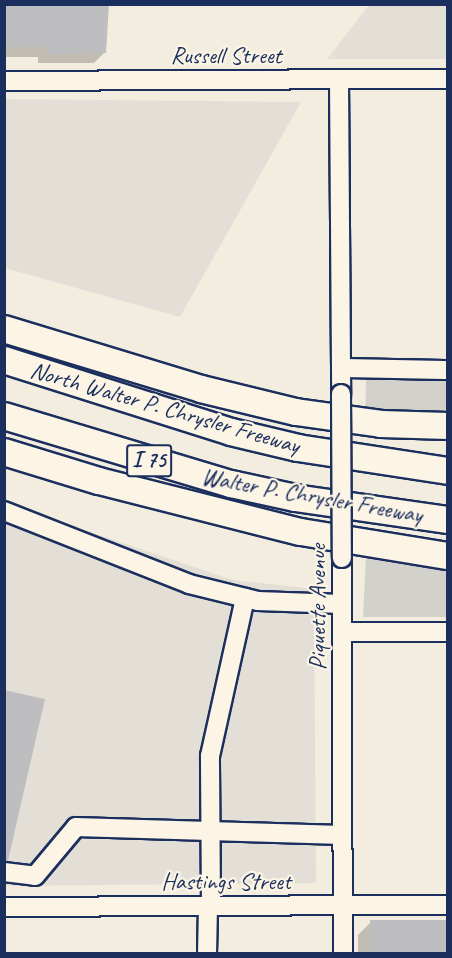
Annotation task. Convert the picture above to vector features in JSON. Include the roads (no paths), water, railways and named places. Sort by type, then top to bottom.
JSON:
[{"type":"highway","points":[[4,329],[201,389],[296,411],[381,424],[447,426]]},
{"type":"highway","name":"North Walter P. Chrysler Freeway","points":[[4,360],[231,432],[396,465]]},
{"type":"highway","name":"Walter P. Chrysler Freeway","points":[[4,416],[231,484],[306,500],[447,520]]},
{"type":"highway","points":[[4,452],[99,481],[300,532],[447,556]]},
{"type":"highway","points":[[396,465],[447,455]]},
{"type":"highway","name":"Walter P. Chrysler Freeway","points":[[396,465],[447,471]]},
{"type":"street","name":"Russell Street","points":[[4,81],[447,79]]},
{"type":"street","name":"Piquette Avenue","points":[[339,80],[343,954]]},
{"type":"street","points":[[341,368],[447,370]]},
{"type":"street","points":[[4,511],[189,584],[245,598],[342,604]]},
{"type":"street","points":[[207,954],[210,906],[210,756],[245,598]]},
{"type":"street","points":[[342,632],[447,632]]},
{"type":"street","points":[[4,872],[35,876],[76,827],[211,833],[342,835]]},
{"type":"street","name":"Hastings Street","points":[[4,907],[447,905]]}]
